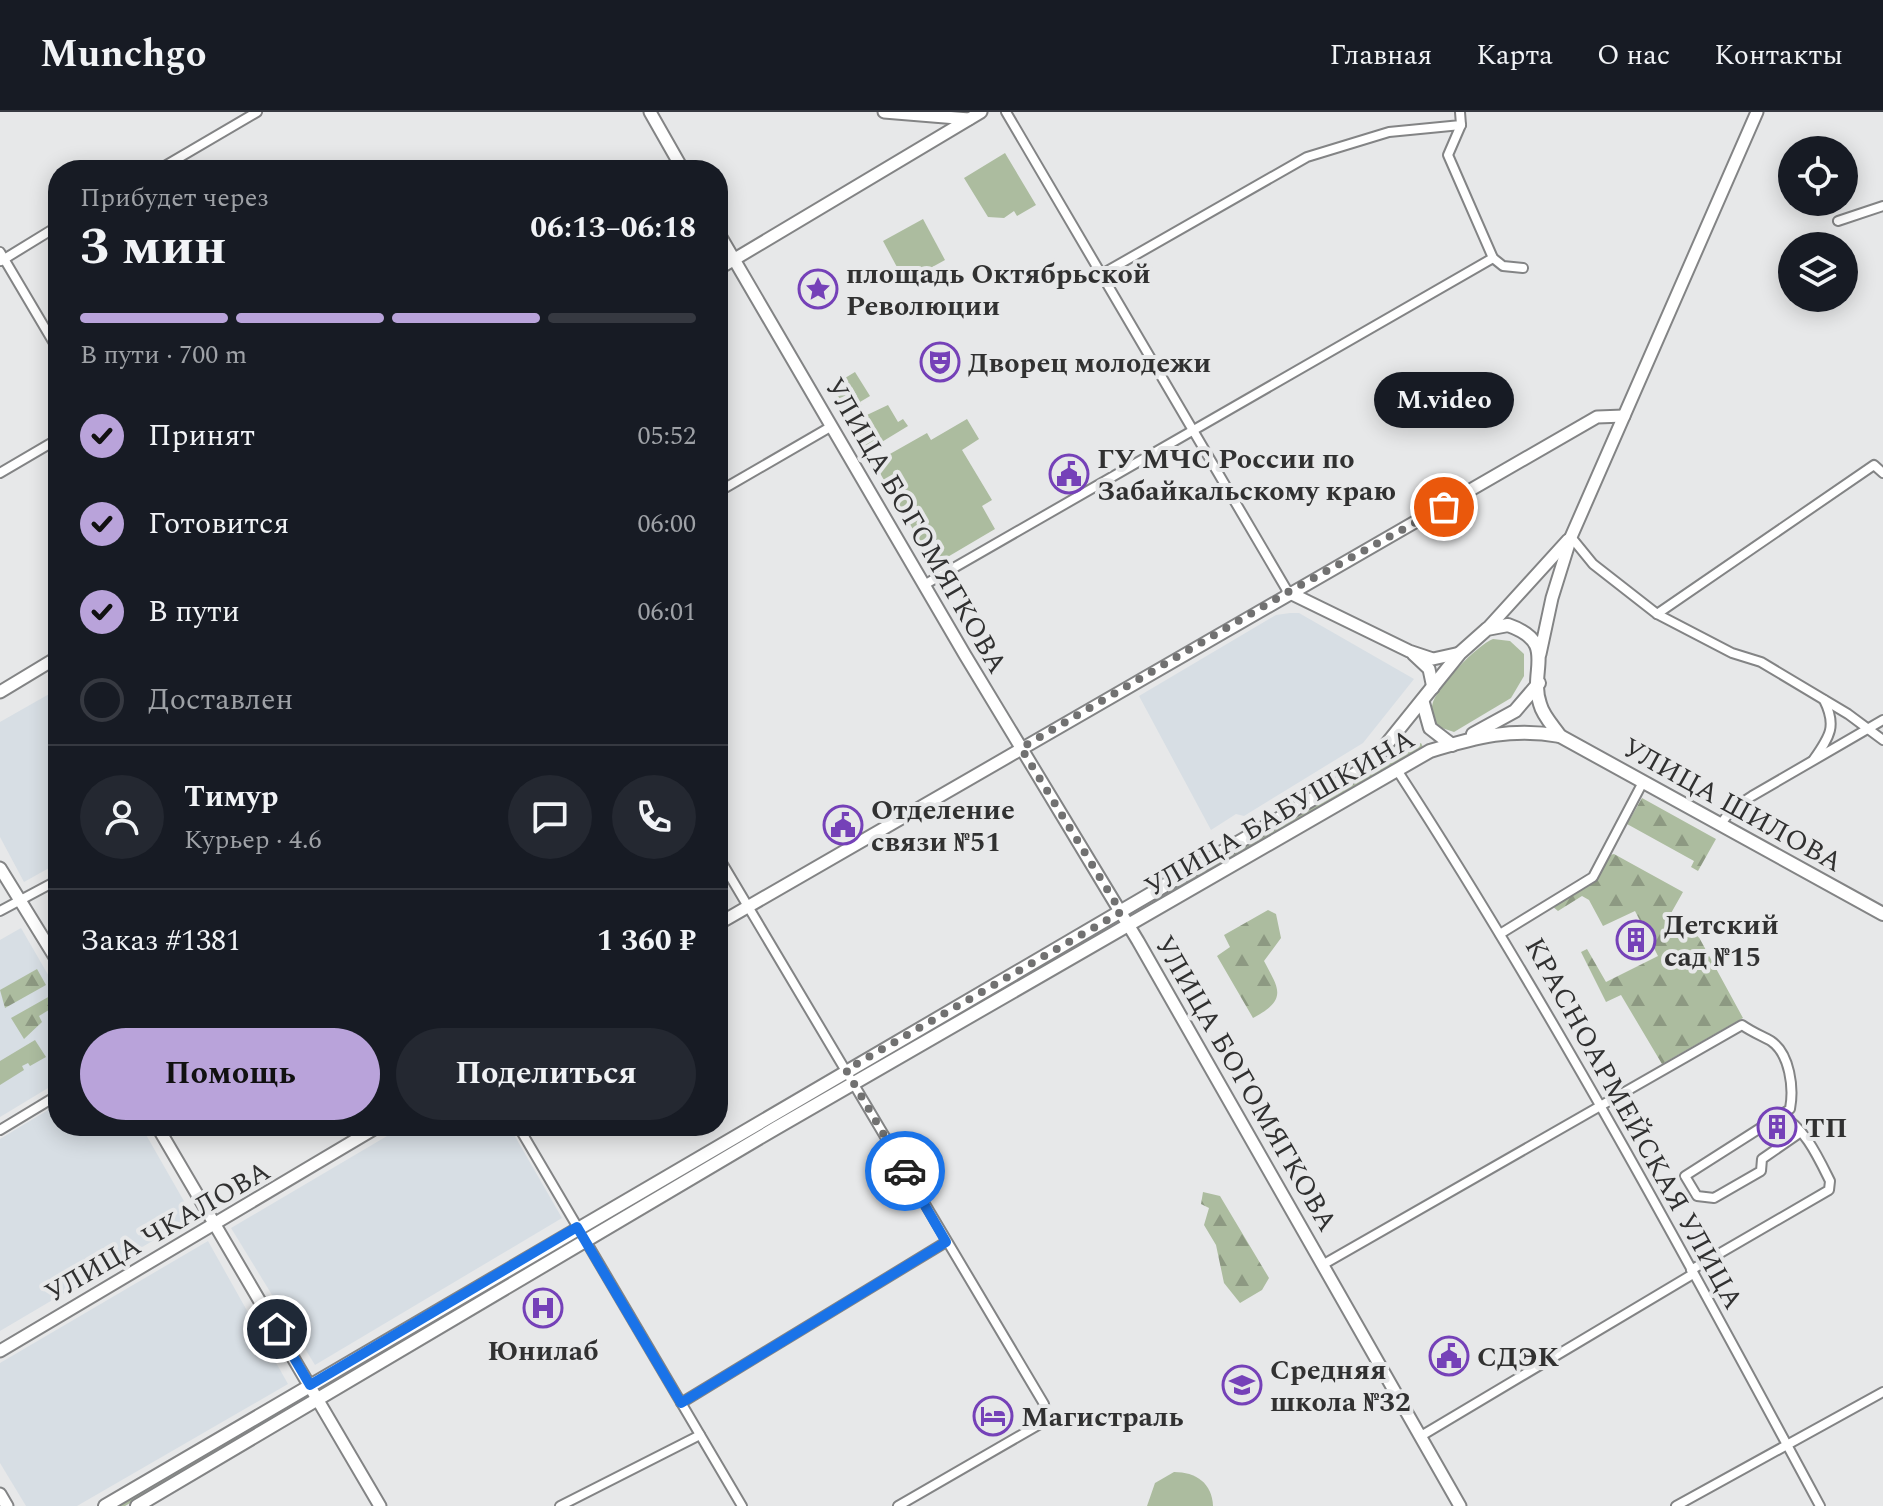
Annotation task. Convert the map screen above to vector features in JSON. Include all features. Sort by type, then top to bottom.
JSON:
[{"type":"main road","points":[[650,112],[677,160]]},
{"type":"main road","points":[[884,112],[969,119]]},
{"type":"main road","points":[[728,262],[981,112]]},
{"type":"main road","points":[[1560,736],[1539,703],[1540,654],[1552,598],[1571,537],[1757,112]]},
{"type":"main road","name":"УЛИЦА БОГОМЯГКОВА","points":[[728,250],[924,585],[1121,912],[1460,1506]]},
{"type":"main road","points":[[728,918],[1288,592],[1460,499],[1597,417],[1624,416]]},
{"type":"main road","points":[[1487,629],[1571,537]]},
{"type":"main road","points":[[1288,592],[1409,651],[1433,659],[1460,653]]},
{"type":"main road","points":[[1487,629],[1499,624],[1519,629],[1535,642],[1540,654]]},
{"type":"main road","name":"УЛИЦА БАБУШКИНА","points":[[105,1506],[1369,766],[1423,703],[1460,653],[1487,629]]},
{"type":"main road","points":[[1409,651],[1429,669],[1433,688]]},
{"type":"main road","points":[[0,692],[48,663]]},
{"type":"main road","points":[[1452,745],[1515,711],[1539,683]]},
{"type":"main road","points":[[1423,703],[1430,728],[1452,745],[1527,730],[1560,736]]},
{"type":"main road","name":"УЛИЦА ШИЛОВА","points":[[1560,736],[1883,914]]},
{"type":"main road","name":"УЛИЦА БАБУШКИНА","points":[[137,1506],[1128,925],[1430,751],[1452,745]]},
{"type":"main road","points":[[0,868],[48,946]]},
{"type":"main road","points":[[163,1136],[380,1506]]},
{"type":"main road","name":"УЛИЦА ЧКАЛОВА","points":[[0,1351],[216,1226],[363,1136]]},
{"type":"main road","points":[[0,1494],[7,1506]]},
{"type":"street","points":[[175,160],[257,112]]},
{"type":"street","points":[[1006,112],[1288,592]]},
{"type":"street","points":[[1460,112],[1461,125],[1448,155],[1493,258],[1503,266],[1523,268]]},
{"type":"street","points":[[1102,274],[1307,157],[1389,132],[1461,125]]},
{"type":"street","points":[[1838,221],[1883,206]]},
{"type":"street","points":[[48,231],[1,257],[48,334]]},
{"type":"street","points":[[924,585],[1493,258]]},
{"type":"street","points":[[728,486],[832,426]]},
{"type":"street","points":[[0,473],[48,445]]},
{"type":"street","points":[[1657,614],[1874,465],[1883,473]]},
{"type":"street","points":[[1571,537],[1593,564],[1657,614],[1732,653],[1761,662],[1848,714],[1865,730],[1883,740]]},
{"type":"street","points":[[1811,762],[1832,731],[1833,722],[1823,699]]},
{"type":"street","points":[[1720,825],[1732,809],[1883,720]]},
{"type":"street","name":"КРАСНОАРМЕЙСКАЯ УЛИЦА","points":[[1397,770],[1500,934],[1599,1106],[1820,1506]]},
{"type":"street","points":[[1500,934],[1593,877],[1643,782]]},
{"type":"street","points":[[728,873],[1039,1395],[1045,1413],[1040,1424],[898,1506]]},
{"type":"street","points":[[0,911],[48,886]]},
{"type":"street","points":[[1324,1264],[1742,1025],[1769,1040],[1783,1056],[1790,1078],[1790,1109],[1685,1176],[1697,1196],[1714,1198],[1761,1171],[1762,1159],[1801,1132]]},
{"type":"street","points":[[0,1130],[48,1101]]},
{"type":"street","points":[[1421,1436],[1829,1190],[1830,1181],[1801,1132],[1794,1122],[1781,1115]]},
{"type":"street","points":[[524,1136],[742,1506]]},
{"type":"street","points":[[681,1403],[946,1242]]},
{"type":"street","points":[[1676,1506],[1883,1392]]},
{"type":"street","points":[[560,1506],[700,1435]]},
{"type":"shaded area","points":[[1299,613],[1414,679],[1363,743],[1244,816],[1236,814],[1211,830],[1139,696],[1276,615]]},
{"type":"shaded area","points":[[48,695],[48,869],[24,882],[0,837],[0,722]]},
{"type":"shaded area","points":[[21,928],[48,975],[48,1088],[0,1117],[0,940]]},
{"type":"shaded area","points":[[48,1110],[48,1136],[147,1136],[193,1217],[0,1331],[0,1139]]},
{"type":"shaded area","points":[[387,1136],[515,1136],[562,1218],[315,1365],[231,1228]]},
{"type":"shaded area","points":[[208,1241],[288,1384],[77,1506],[26,1506],[0,1463],[0,1363]]},
{"type":"green space","points":[[1005,153],[1036,205],[1017,216],[1014,211],[1004,218],[988,217],[964,178]]},
{"type":"green space","points":[[923,219],[945,260],[905,282],[883,241]]},
{"type":"green space","points":[[855,372],[870,396],[860,402],[862,406],[845,417],[834,399],[844,393],[849,401],[857,396],[852,387],[846,390],[840,381]]},
{"type":"green space","points":[[888,405],[898,422],[903,419],[908,426],[867,451],[850,423]]},
{"type":"green space","points":[[967,419],[979,439],[962,450],[992,500],[982,506],[995,529],[934,565],[874,463],[927,433],[931,440]]},
{"type":"green space","points":[[1493,639],[1510,641],[1524,654],[1524,676],[1511,698],[1454,732],[1436,726],[1432,712],[1436,695],[1468,657]]},
{"type":"green space","points":[[1421,743],[1424,749],[1156,904],[1152,898]]},
{"type":"green space","points":[[1642,798],[1716,839],[1698,871],[1691,867],[1694,861],[1627,824]]},
{"type":"green space","points":[[1614,854],[1683,892],[1670,915],[1695,930],[1743,1018],[1662,1064],[1621,995],[1606,1002],[1581,952],[1587,949],[1606,982],[1658,956],[1635,911],[1603,926],[1589,900],[1582,896],[1558,911],[1552,906],[1597,878],[1610,855]]},
{"type":"green space","points":[[1268,910],[1276,914],[1281,938],[1264,961],[1277,992],[1272,1005],[1253,1018],[1217,956],[1230,947],[1224,935]]},
{"type":"green space","points":[[37,969],[46,985],[5,1008],[0,990]]},
{"type":"green space","points":[[48,997],[48,1010],[39,1016],[42,1022],[24,1039],[11,1018]]},
{"type":"green space","points":[[35,1040],[46,1057],[30,1066],[28,1063],[22,1066],[24,1070],[0,1085],[0,1061]]},
{"type":"green space","points":[[1203,1192],[1220,1196],[1269,1278],[1262,1290],[1240,1303],[1224,1283],[1216,1245],[1204,1225],[1209,1208],[1201,1204]]},
{"type":"green space","points":[[294,1402],[271,1420],[125,1506],[115,1506]]},
{"type":"green space","points":[[1174,1472],[1201,1480],[1210,1491],[1213,1506],[1147,1506],[1155,1483]]},
{"type":"way so far","points":[[905,1171],[846,1070],[1121,912],[1021,748],[1288,592],[1444,507]]},
{"type":"place","name":"площадь Октябрьской Революции","points":[[818,289]]},
{"type":"place","name":"Дворец молодежи","points":[[940,362]]},
{"type":"place","name":"ГУ МЧС России по Забайкальскому краю","points":[[1069,474]]},
{"type":"place","name":"M.video","points":[[1444,507]]},
{"type":"place","name":"Отделение связи №51","points":[[843,825]]},
{"type":"place","name":"Детский сад №15","points":[[1636,940]]},
{"type":"place","name":"ТП","points":[[1777,1127]]},
{"type":"place","name":"Юнилаб","points":[[543,1308]]},
{"type":"place","name":"СДЭК","points":[[1449,1356]]},
{"type":"place","name":"Средняя школа №32","points":[[1242,1385]]},
{"type":"place","name":"Магистраль","points":[[993,1416]]},
{"type":"route","points":[[277,1329],[310,1385],[577,1227],[681,1403],[946,1242],[905,1171]]}]
